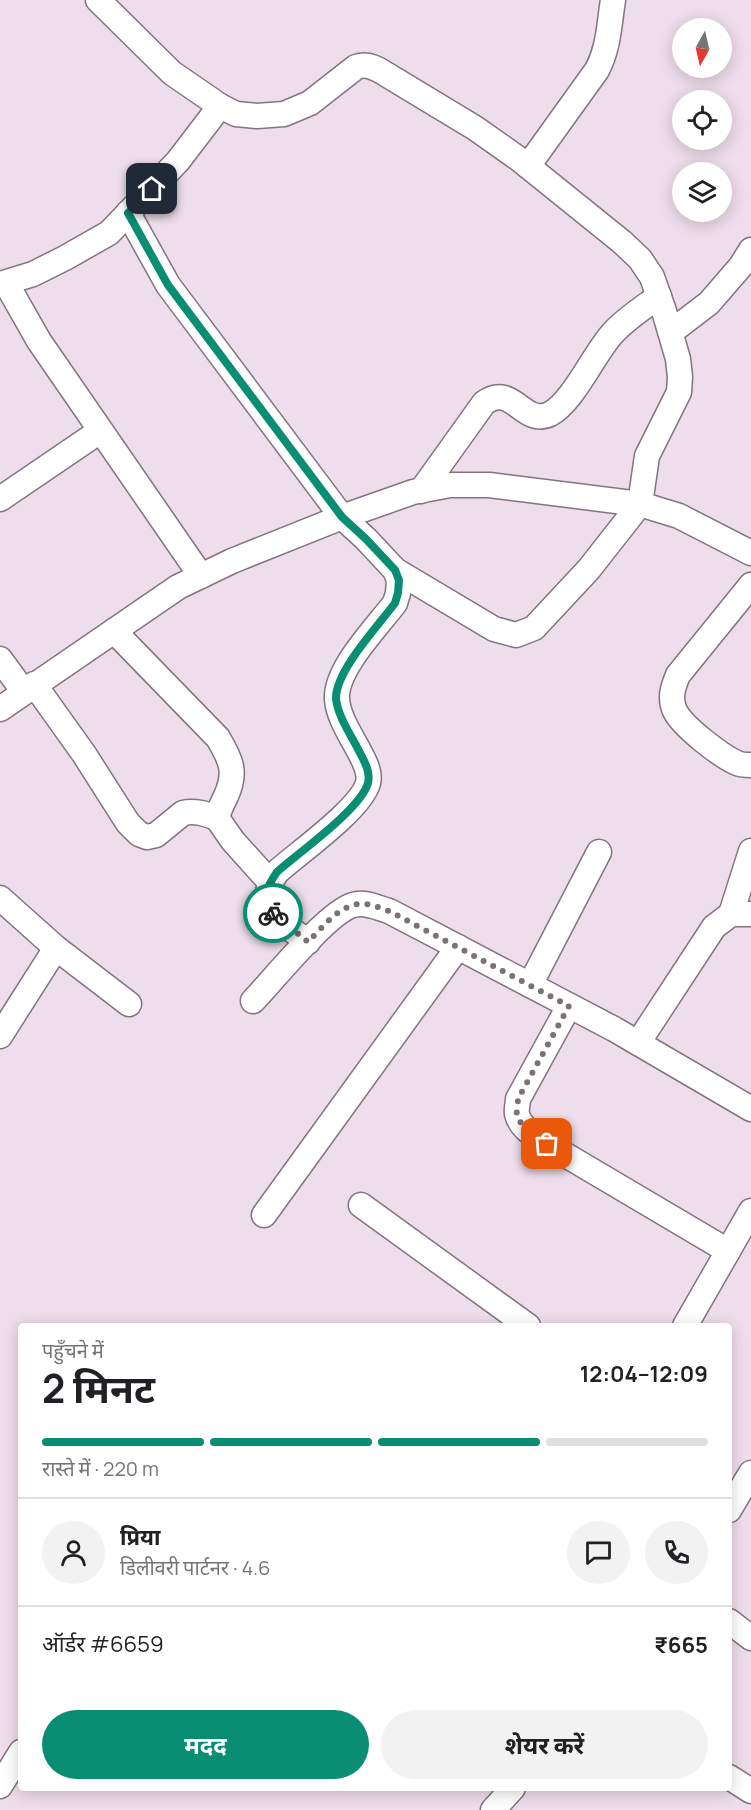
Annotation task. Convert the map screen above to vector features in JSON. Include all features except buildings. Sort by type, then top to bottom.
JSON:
[{"type":"street","points":[[98,0],[172,73],[220,106],[236,114],[257,116],[284,114],[310,103],[356,68],[370,65],[475,128],[528,166],[622,242],[640,259],[652,278],[678,359],[679,392],[647,456],[640,504],[589,569],[534,628],[516,635],[494,629],[395,570],[342,517],[168,285],[128,213]]},
{"type":"street","points":[[528,166],[597,70],[607,45],[613,0]]},
{"type":"street","points":[[201,576],[39,341],[3,283],[33,274],[109,233],[178,161],[220,106]]},
{"type":"street","points":[[671,332],[709,303],[741,266],[751,250]]},
{"type":"street","points":[[421,491],[484,403],[495,396],[501,397],[534,415],[548,415],[562,405],[612,333],[659,296]]},
{"type":"street","points":[[0,500],[100,431]]},
{"type":"street","points":[[0,709],[178,588],[201,576],[232,561],[342,517],[450,484],[489,485],[640,504],[679,516],[751,552]]},
{"type":"street","points":[[308,942],[274,915],[267,906],[266,894],[277,872],[352,807],[368,783],[367,766],[343,720],[336,699],[338,685],[346,666],[395,603],[399,580],[395,570]]},
{"type":"street","points":[[751,585],[678,675],[672,689],[672,701],[676,713],[688,727],[738,763],[751,765]]},
{"type":"street","points":[[114,631],[218,738],[230,758],[232,772],[230,787],[217,819]]},
{"type":"street","points":[[0,659],[29,688],[84,754],[128,823],[139,834],[147,837],[156,835],[183,813],[195,812],[217,819],[233,841],[270,882]]},
{"type":"street","points":[[530,985],[599,852]]},
{"type":"street","points":[[638,1043],[714,927],[741,914],[751,852]]},
{"type":"street","points":[[0,898],[56,948],[129,1004]]},
{"type":"street","points":[[253,1001],[339,912],[354,904],[367,904],[389,911],[530,985],[638,1043],[751,1109]]},
{"type":"street","points":[[264,1215],[458,947]]},
{"type":"street","points":[[0,1036],[56,948]]},
{"type":"street","points":[[569,1006],[518,1099],[517,1114],[523,1124],[531,1134],[547,1144],[728,1251]]},
{"type":"street","points":[[362,1205],[524,1323]]},
{"type":"street","points":[[687,1323],[751,1211]]},
{"type":"street","points":[[732,1502],[741,1477]]},
{"type":"street","points":[[732,1623],[751,1638]]},
{"type":"street","points":[[0,1786],[18,1757]]},
{"type":"street","points":[[732,1779],[751,1791]]},
{"type":"street","points":[[492,1810],[510,1791]]},
{"type":"way so far","points":[[273,913],[308,942],[339,912],[354,904],[367,904],[389,911],[569,1006],[518,1099],[517,1114],[523,1124],[531,1134],[547,1144]]},
{"type":"route","points":[[152,189],[128,213],[168,285],[342,517],[382,555],[395,570],[399,580],[395,603],[346,666],[338,685],[336,699],[343,720],[367,766],[368,783],[352,807],[277,872],[266,894],[267,906],[273,913]]}]
